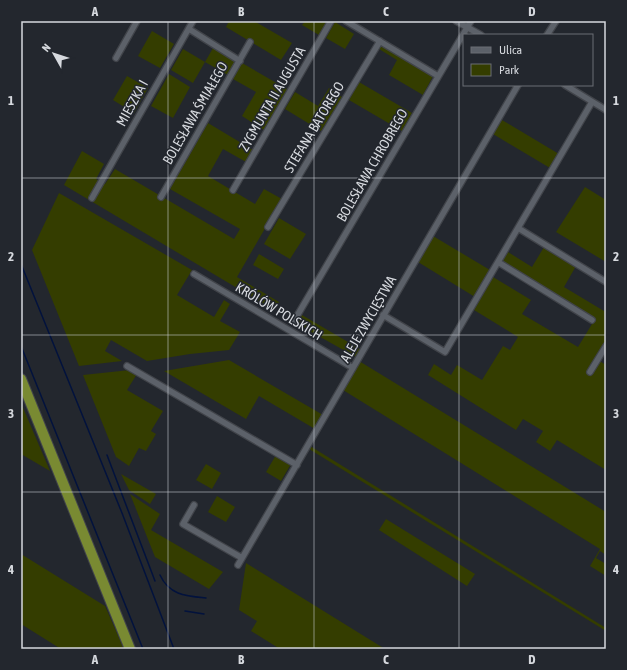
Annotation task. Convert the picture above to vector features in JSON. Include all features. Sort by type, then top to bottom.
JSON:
[{"type":"highway","points":[[21,379],[130,649]]},
{"type":"street","points":[[116,58],[137,21]]},
{"type":"street","name":"MIESZKA I","points":[[92,198],[193,21]]},
{"type":"street","name":"ZYGMUNTA II AUGUSTA","points":[[233,190],[332,21]]},
{"type":"street","points":[[346,21],[438,76]]},
{"type":"street","points":[[456,21],[479,34]]},
{"type":"street","name":"BOLESŁAWA CHROBREGO","points":[[463,34],[471,21]]},
{"type":"street","points":[[548,34],[556,21]]},
{"type":"street","points":[[189,29],[240,61]]},
{"type":"street","name":"BOLESŁAWA CHROBREGO","points":[[294,321],[463,35]]},
{"type":"street","name":"STEFANA BATOREGO","points":[[268,227],[380,41]]},
{"type":"street","name":"BOLESŁAWA ŚMIAŁEGO","points":[[161,196],[250,42]]},
{"type":"street","name":"ALEJE ZWYCIĘSTWA","points":[[238,565],[517,86]]},
{"type":"street","points":[[567,86],[606,110]]},
{"type":"street","points":[[383,315],[446,352],[592,102]]},
{"type":"street","points":[[518,228],[606,282]]},
{"type":"street","points":[[498,262],[592,320]]},
{"type":"street","name":"KRÓLÓW POLSKICH","points":[[194,274],[353,368]]},
{"type":"street","points":[[590,372],[606,346]]},
{"type":"street","points":[[128,366],[297,465]]},
{"type":"street","points":[[194,505],[183,524],[242,558]]},
{"type":"green space","points":[[229,21],[254,21],[292,43],[281,60],[226,27]]},
{"type":"green space","points":[[305,21],[328,21],[319,35],[302,25]]},
{"type":"green space","points":[[335,22],[354,34],[345,49],[326,38]]},
{"type":"green space","points":[[152,31],[174,44],[160,68],[138,56]]},
{"type":"green space","points":[[381,46],[433,76],[423,95],[389,75],[397,60],[379,49]]},
{"type":"green space","points":[[213,48],[236,61],[228,75],[205,62]]},
{"type":"green space","points":[[183,49],[205,62],[193,83],[171,70]]},
{"type":"green space","points":[[242,63],[287,89],[264,130],[242,116],[256,92],[233,79]]},
{"type":"green space","points":[[169,74],[190,87],[173,118],[151,106]]},
{"type":"green space","points":[[127,76],[148,88],[134,113],[113,100]]},
{"type":"green space","points":[[359,82],[412,113],[402,131],[349,100]]},
{"type":"green space","points":[[329,88],[342,97],[321,131],[285,109],[295,92],[318,106]]},
{"type":"green space","points":[[502,120],[559,154],[550,168],[493,134]]},
{"type":"green space","points":[[208,123],[253,150],[246,162],[223,149],[208,176],[255,204],[264,189],[282,199],[237,277],[279,302],[274,310],[64,185],[82,151],[104,164],[96,179],[105,184],[115,169],[234,239],[240,229],[170,189]]},
{"type":"green space","points":[[585,187],[606,200],[606,262],[556,232]]},
{"type":"green space","points":[[59,193],[192,270],[177,295],[214,317],[224,300],[230,304],[220,321],[240,332],[229,350],[190,354],[147,361],[111,340],[105,351],[122,361],[79,366],[32,250]]},
{"type":"green space","points":[[279,218],[306,234],[290,259],[264,244]]},
{"type":"green space","points":[[433,236],[490,270],[475,297],[418,262]]},
{"type":"green space","points":[[544,247],[576,266],[564,287],[604,311],[606,309],[606,340],[595,358],[606,365],[606,470],[557,440],[550,451],[536,442],[543,431],[523,419],[516,430],[428,375],[434,364],[451,375],[457,365],[482,380],[503,346],[510,350],[518,337],[474,310],[493,277],[531,300],[522,314],[578,347],[595,319],[505,264],[503,260],[508,252],[532,267]]},
{"type":"green space","points":[[259,254],[284,269],[278,279],[253,265]]},
{"type":"green space","points":[[302,315],[360,349],[356,357],[297,324]]},
{"type":"green space","points":[[229,360],[323,415],[315,429],[259,396],[246,419],[164,371]]},
{"type":"green space","points":[[359,361],[606,512],[606,555],[600,551],[596,558],[606,564],[606,576],[590,566],[600,549],[343,390]]},
{"type":"green space","points":[[130,370],[137,374],[127,390],[163,411],[151,431],[156,434],[146,451],[139,448],[129,466],[116,457],[83,375]]},
{"type":"green space","points":[[21,403],[50,471],[21,454]]},
{"type":"green space","points":[[310,446],[606,628],[606,631],[309,449]]},
{"type":"green space","points":[[276,455],[291,464],[281,481],[266,472]]},
{"type":"green space","points":[[206,464],[221,473],[212,489],[196,480]]},
{"type":"green space","points":[[121,474],[156,494],[150,504],[129,490]]},
{"type":"green space","points":[[130,494],[160,514],[151,530],[223,572],[209,589],[155,557]]},
{"type":"green space","points":[[217,496],[235,507],[226,522],[208,512]]},
{"type":"green space","points":[[386,519],[475,574],[467,586],[379,530]]},
{"type":"green space","points":[[21,554],[105,606],[124,649],[61,649],[21,624]]},
{"type":"green space","points":[[246,563],[385,649],[280,649],[251,631],[257,621],[239,610]]},
{"type":"waterway","points":[[21,264],[122,513],[174,649]]},
{"type":"waterway","points":[[21,346],[143,649]]},
{"type":"waterway","points":[[107,455],[155,581]]},
{"type":"waterway","points":[[160,575],[168,587],[173,591],[185,595],[206,598]]},
{"type":"waterway","points":[[185,611],[204,614]]}]
